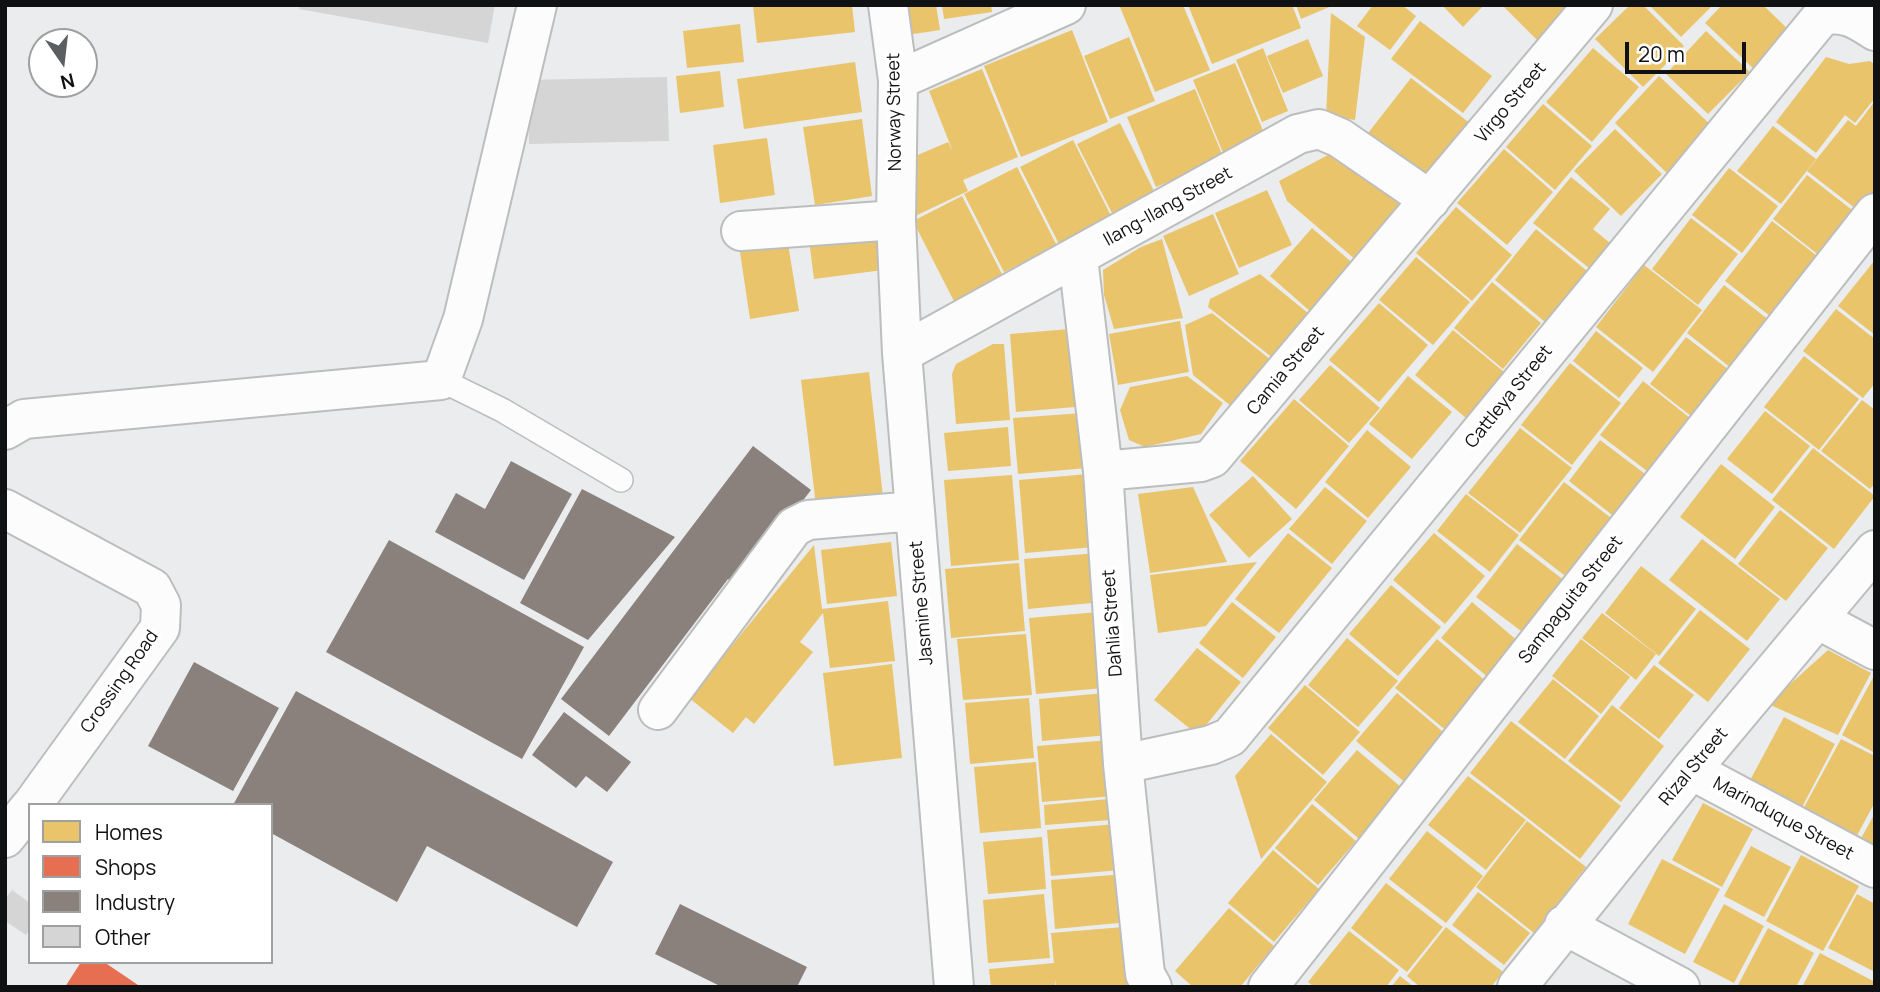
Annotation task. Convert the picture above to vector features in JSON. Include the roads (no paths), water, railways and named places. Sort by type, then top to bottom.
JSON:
[{"type":"street","points":[[5,429],[24,419],[441,380],[463,319],[537,5]]},
{"type":"street","name":"Norway Street","points":[[888,5],[898,80],[896,220]]},
{"type":"street","points":[[898,80],[1066,5]]},
{"type":"street","name":"Virgo Street","points":[[1430,200],[1593,5]]},
{"type":"street","name":"Cattleya Street","points":[[1124,764],[1211,745],[1230,737],[1822,16],[1837,13],[1854,17],[1875,31]]},
{"type":"street","name":"Ilang-Ilang Street","points":[[902,353],[1298,134],[1319,129],[1340,138],[1430,200]]},
{"type":"street","name":"Camia Street","points":[[1103,471],[1201,462],[1212,458],[1430,200]]},
{"type":"street","name":"Sampaguita Street","points":[[1268,987],[1875,213]]},
{"type":"street","points":[[741,231],[896,220]]},
{"type":"street","name":"Jasmine Street","points":[[896,220],[902,353],[954,987]]},
{"type":"street","name":"Dahlia Street","points":[[1078,258],[1103,471],[1124,764],[1145,974],[1152,987]]},
{"type":"street","name":"Crossing Road","points":[[5,509],[152,588],[161,605],[160,628],[33,803]]},
{"type":"street","points":[[658,710],[794,527],[808,520],[915,511]]},
{"type":"street","name":"Rizal Street","points":[[1517,987],[1564,925],[1875,550]]},
{"type":"street","points":[[1817,619],[1875,650]]},
{"type":"street","name":"Marinduque Street","points":[[1691,770],[1875,867]]},
{"type":"street","name":"Crossing Road","points":[[5,838],[28,810]]},
{"type":"street","points":[[1564,925],[1680,987]]},
{"type":"lane","points":[[441,380],[502,410],[621,480]]}]
